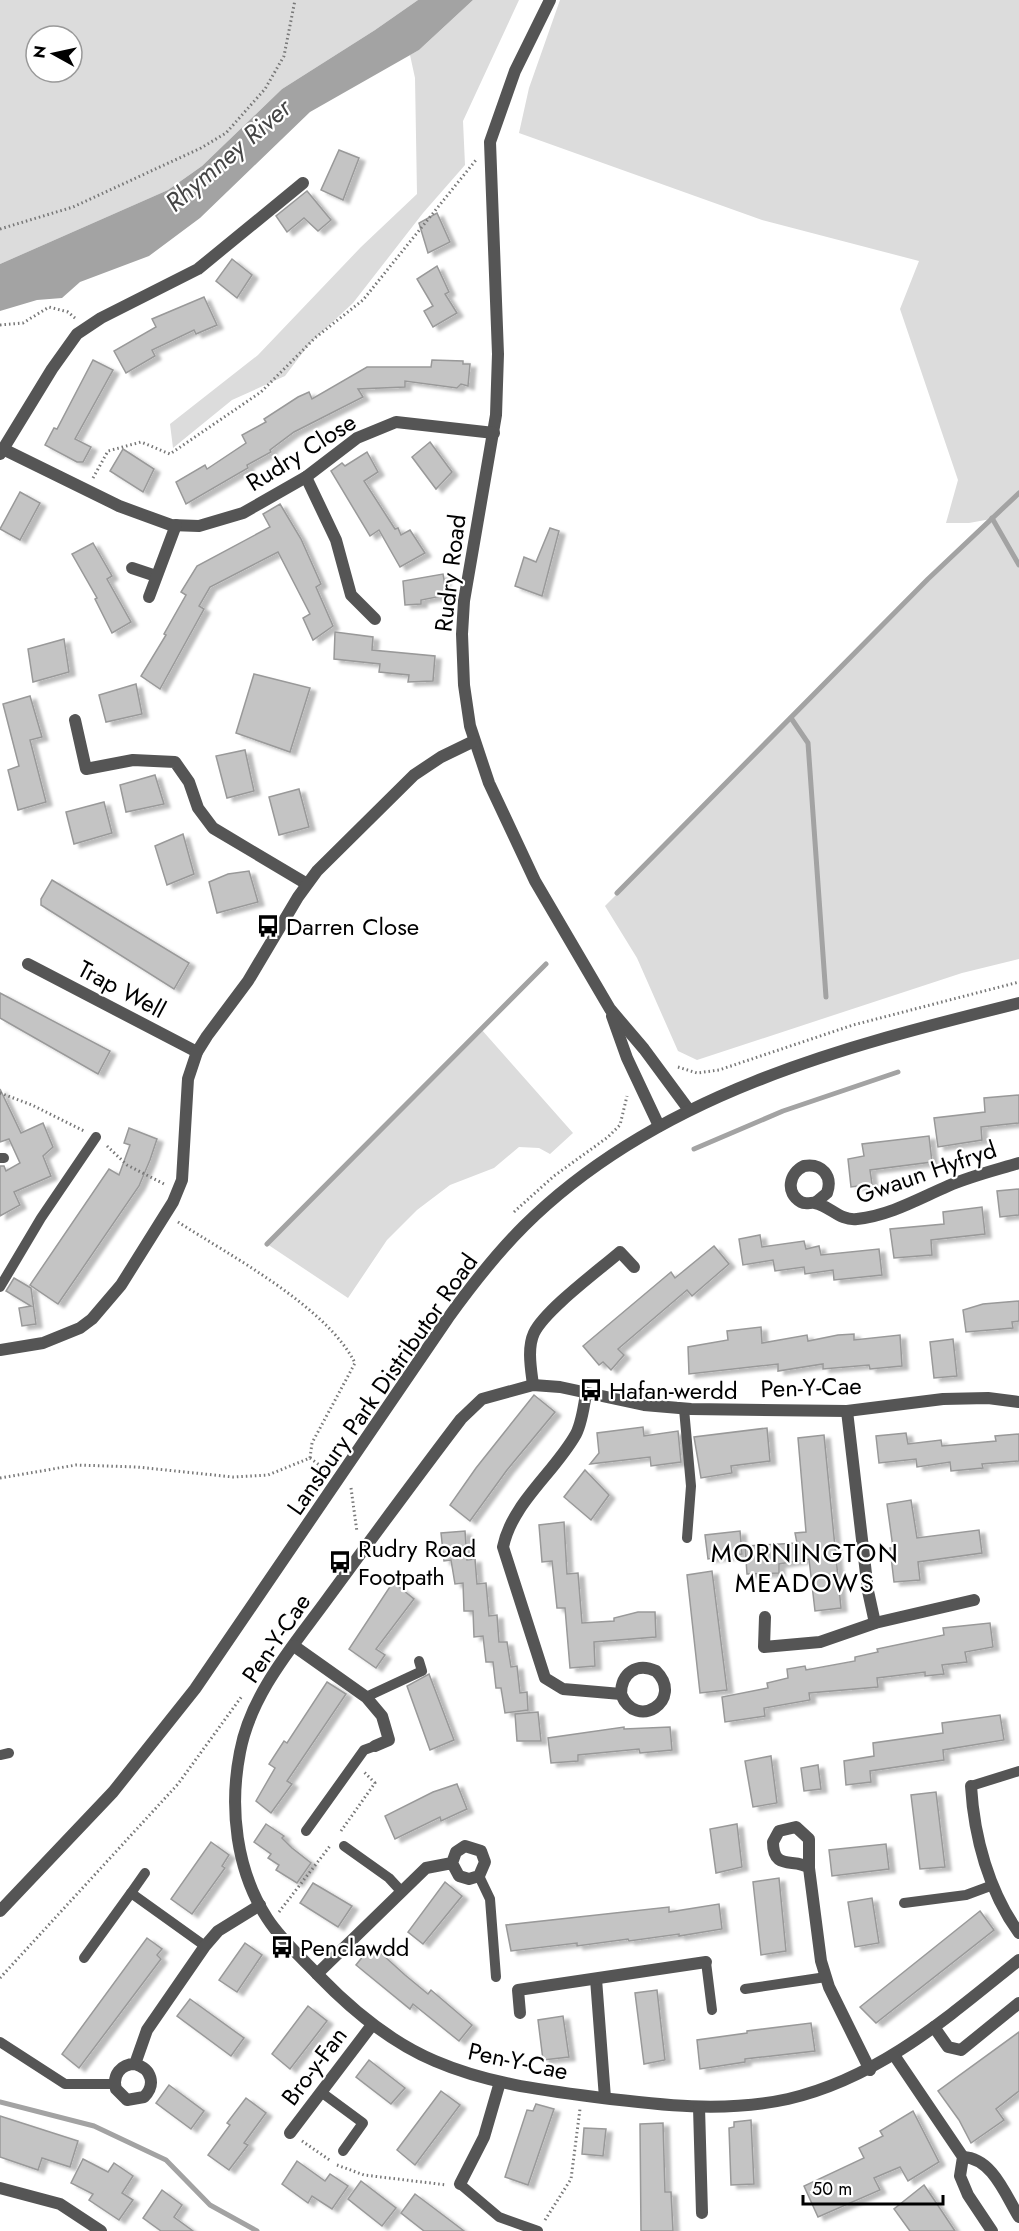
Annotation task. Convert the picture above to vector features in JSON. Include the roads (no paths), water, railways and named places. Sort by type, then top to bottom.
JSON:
[{"type":"street","name":"Rudry Road","points":[[550,0],[514,71],[490,142],[498,354],[494,433],[464,601],[462,661],[468,716],[474,741],[516,844],[610,1009]]},
{"type":"street","points":[[2,452],[52,369],[77,334],[198,269],[303,183]]},
{"type":"street","name":"Rudry Close","points":[[2,452],[119,506],[176,525],[199,526],[243,513],[306,477],[357,438],[396,422],[494,433]]},
{"type":"street","points":[[306,477],[336,540],[351,595],[375,619]]},
{"type":"street","points":[[149,597],[176,525]]},
{"type":"street","points":[[132,568],[156,576]]},
{"type":"street","points":[[75,720],[86,769],[134,760],[175,762],[189,782],[198,808],[213,828],[307,884]]},
{"type":"street","points":[[0,1350],[51,1340],[74,1332],[92,1319],[135,1265],[166,1214],[182,1180],[185,1095],[197,1052],[248,981],[307,884],[414,775],[441,756],[474,741]]},
{"type":"street","name":"Trap Well","points":[[28,963],[197,1052]]},
{"type":"street","name":"Lansbury Park Distributor Road","points":[[0,1911],[112,1792],[195,1689],[467,1292],[522,1228],[589,1171],[659,1126],[689,1110],[758,1079],[900,1032],[1019,1003]]},
{"type":"street","points":[[610,1009],[654,1062],[689,1110]]},
{"type":"street","points":[[610,1009],[636,1076],[659,1126]]},
{"type":"street","name":"Gwaun Hyfryd","points":[[815,1203],[840,1216],[854,1220],[876,1217],[900,1209],[950,1185],[1019,1163]]},
{"type":"street","points":[[533,1385],[530,1356],[533,1334],[544,1319],[620,1252],[633,1267]]},
{"type":"street","name":"Pen-Y-Cae","points":[[1019,1402],[988,1398],[943,1399],[847,1411],[684,1409],[644,1405],[533,1385],[482,1400],[461,1419],[268,1680],[240,1747],[236,1774],[236,1828],[245,1870],[260,1905],[278,1933],[349,2007],[372,2025],[431,2060],[463,2073],[500,2082],[652,2105],[745,2106],[789,2099],[831,2086],[870,2070],[934,2027],[1019,1960]]},
{"type":"street","points":[[586,1393],[578,1431],[524,1504],[506,1533],[503,1547],[545,1678],[563,1689],[621,1694]]},
{"type":"street","points":[[847,1411],[874,1623]]},
{"type":"street","points":[[765,1617],[764,1647],[820,1642],[874,1623],[974,1600]]},
{"type":"street","points":[[294,1646],[366,1697],[382,1716],[389,1740],[375,1746]]},
{"type":"street","points":[[971,1786],[977,1835],[993,1885],[1019,1933]]},
{"type":"street","points":[[460,1848],[476,1848],[485,1862],[479,1876],[464,1879],[456,1873],[452,1863],[460,1848]]},
{"type":"street","points":[[317,1974],[426,1868],[452,1863]]},
{"type":"street","points":[[809,1868],[821,1961],[826,1977],[870,2070]]},
{"type":"street","points":[[135,2064],[147,2030],[205,1946],[218,1931],[260,1905]]},
{"type":"street","points":[[520,2013],[518,1990],[706,1962]]},
{"type":"street","points":[[596,1979],[605,2098]]},
{"type":"street","points":[[934,2027],[948,2047],[961,2050],[1019,2003]]},
{"type":"street","name":"Bro-y-Fan","points":[[290,2133],[372,2025]]},
{"type":"street","points":[[894,2055],[963,2157],[960,2176],[968,2195],[992,2231]]},
{"type":"street","points":[[129,2064],[135,2064],[147,2070],[152,2081],[144,2097],[127,2100],[118,2093],[114,2084],[118,2070],[129,2064]]},
{"type":"street","points":[[460,2184],[484,2137],[500,2082]]},
{"type":"street","points":[[699,2107],[702,2213]]},
{"type":"street","points":[[963,2157],[975,2157],[988,2167],[1019,2217]]},
{"type":"street","points":[[0,2188],[60,2205],[101,2231]]},
{"type":"lane","points":[[0,1287],[41,1218],[96,1137]]},
{"type":"lane","points":[[684,1409],[691,1486],[687,1538]]},
{"type":"lane","points":[[366,1697],[422,1671],[418,1661]]},
{"type":"lane","points":[[306,1831],[364,1750],[375,1746]]},
{"type":"lane","points":[[971,1786],[1019,1771]]},
{"type":"lane","points":[[344,1846],[389,1878],[401,1891]]},
{"type":"lane","points":[[84,1958],[145,1873]]},
{"type":"lane","points":[[479,1876],[490,1899],[496,1977]]},
{"type":"lane","points":[[904,1903],[966,1895],[993,1885]]},
{"type":"lane","points":[[130,1893],[205,1946]]},
{"type":"lane","points":[[706,1962],[712,2010]]},
{"type":"lane","points":[[745,1989],[826,1977]]},
{"type":"lane","points":[[0,2042],[58,2082],[77,2086],[114,2084]]},
{"type":"lane","points":[[321,2092],[363,2123],[343,2151]]},
{"type":"lane","points":[[460,2184],[499,2217],[538,2230]]},
{"type":"water","name":"Rhymney River","points":[[418,0],[473,0],[419,50],[310,112],[200,218],[149,256],[80,282],[62,298],[37,300],[0,311],[0,264],[168,190],[202,166],[282,89]]},
{"type":"waterway","points":[[617,893],[928,579],[1019,493]]},
{"type":"waterway","points":[[992,518],[1019,565]]},
{"type":"waterway","points":[[791,718],[808,743],[826,997]]},
{"type":"waterway","points":[[267,1244],[546,964]]},
{"type":"waterway","points":[[694,1149],[783,1111],[898,1072]]},
{"type":"waterway","points":[[0,2102],[94,2126],[166,2160],[210,2205],[257,2231]]},
{"type":"place","name":"Darren Close","points":[[268,926]]},
{"type":"place","name":"Hafan-werdd","points":[[591,1390]]},
{"type":"place","name":"Rudry Road Footpath","points":[[340,1562]]},
{"type":"place","name":"Penclawdd","points":[[282,1947]]},
{"type":"district","name":"MORNINGTON MEADOWS","points":[[805,1568]]}]
